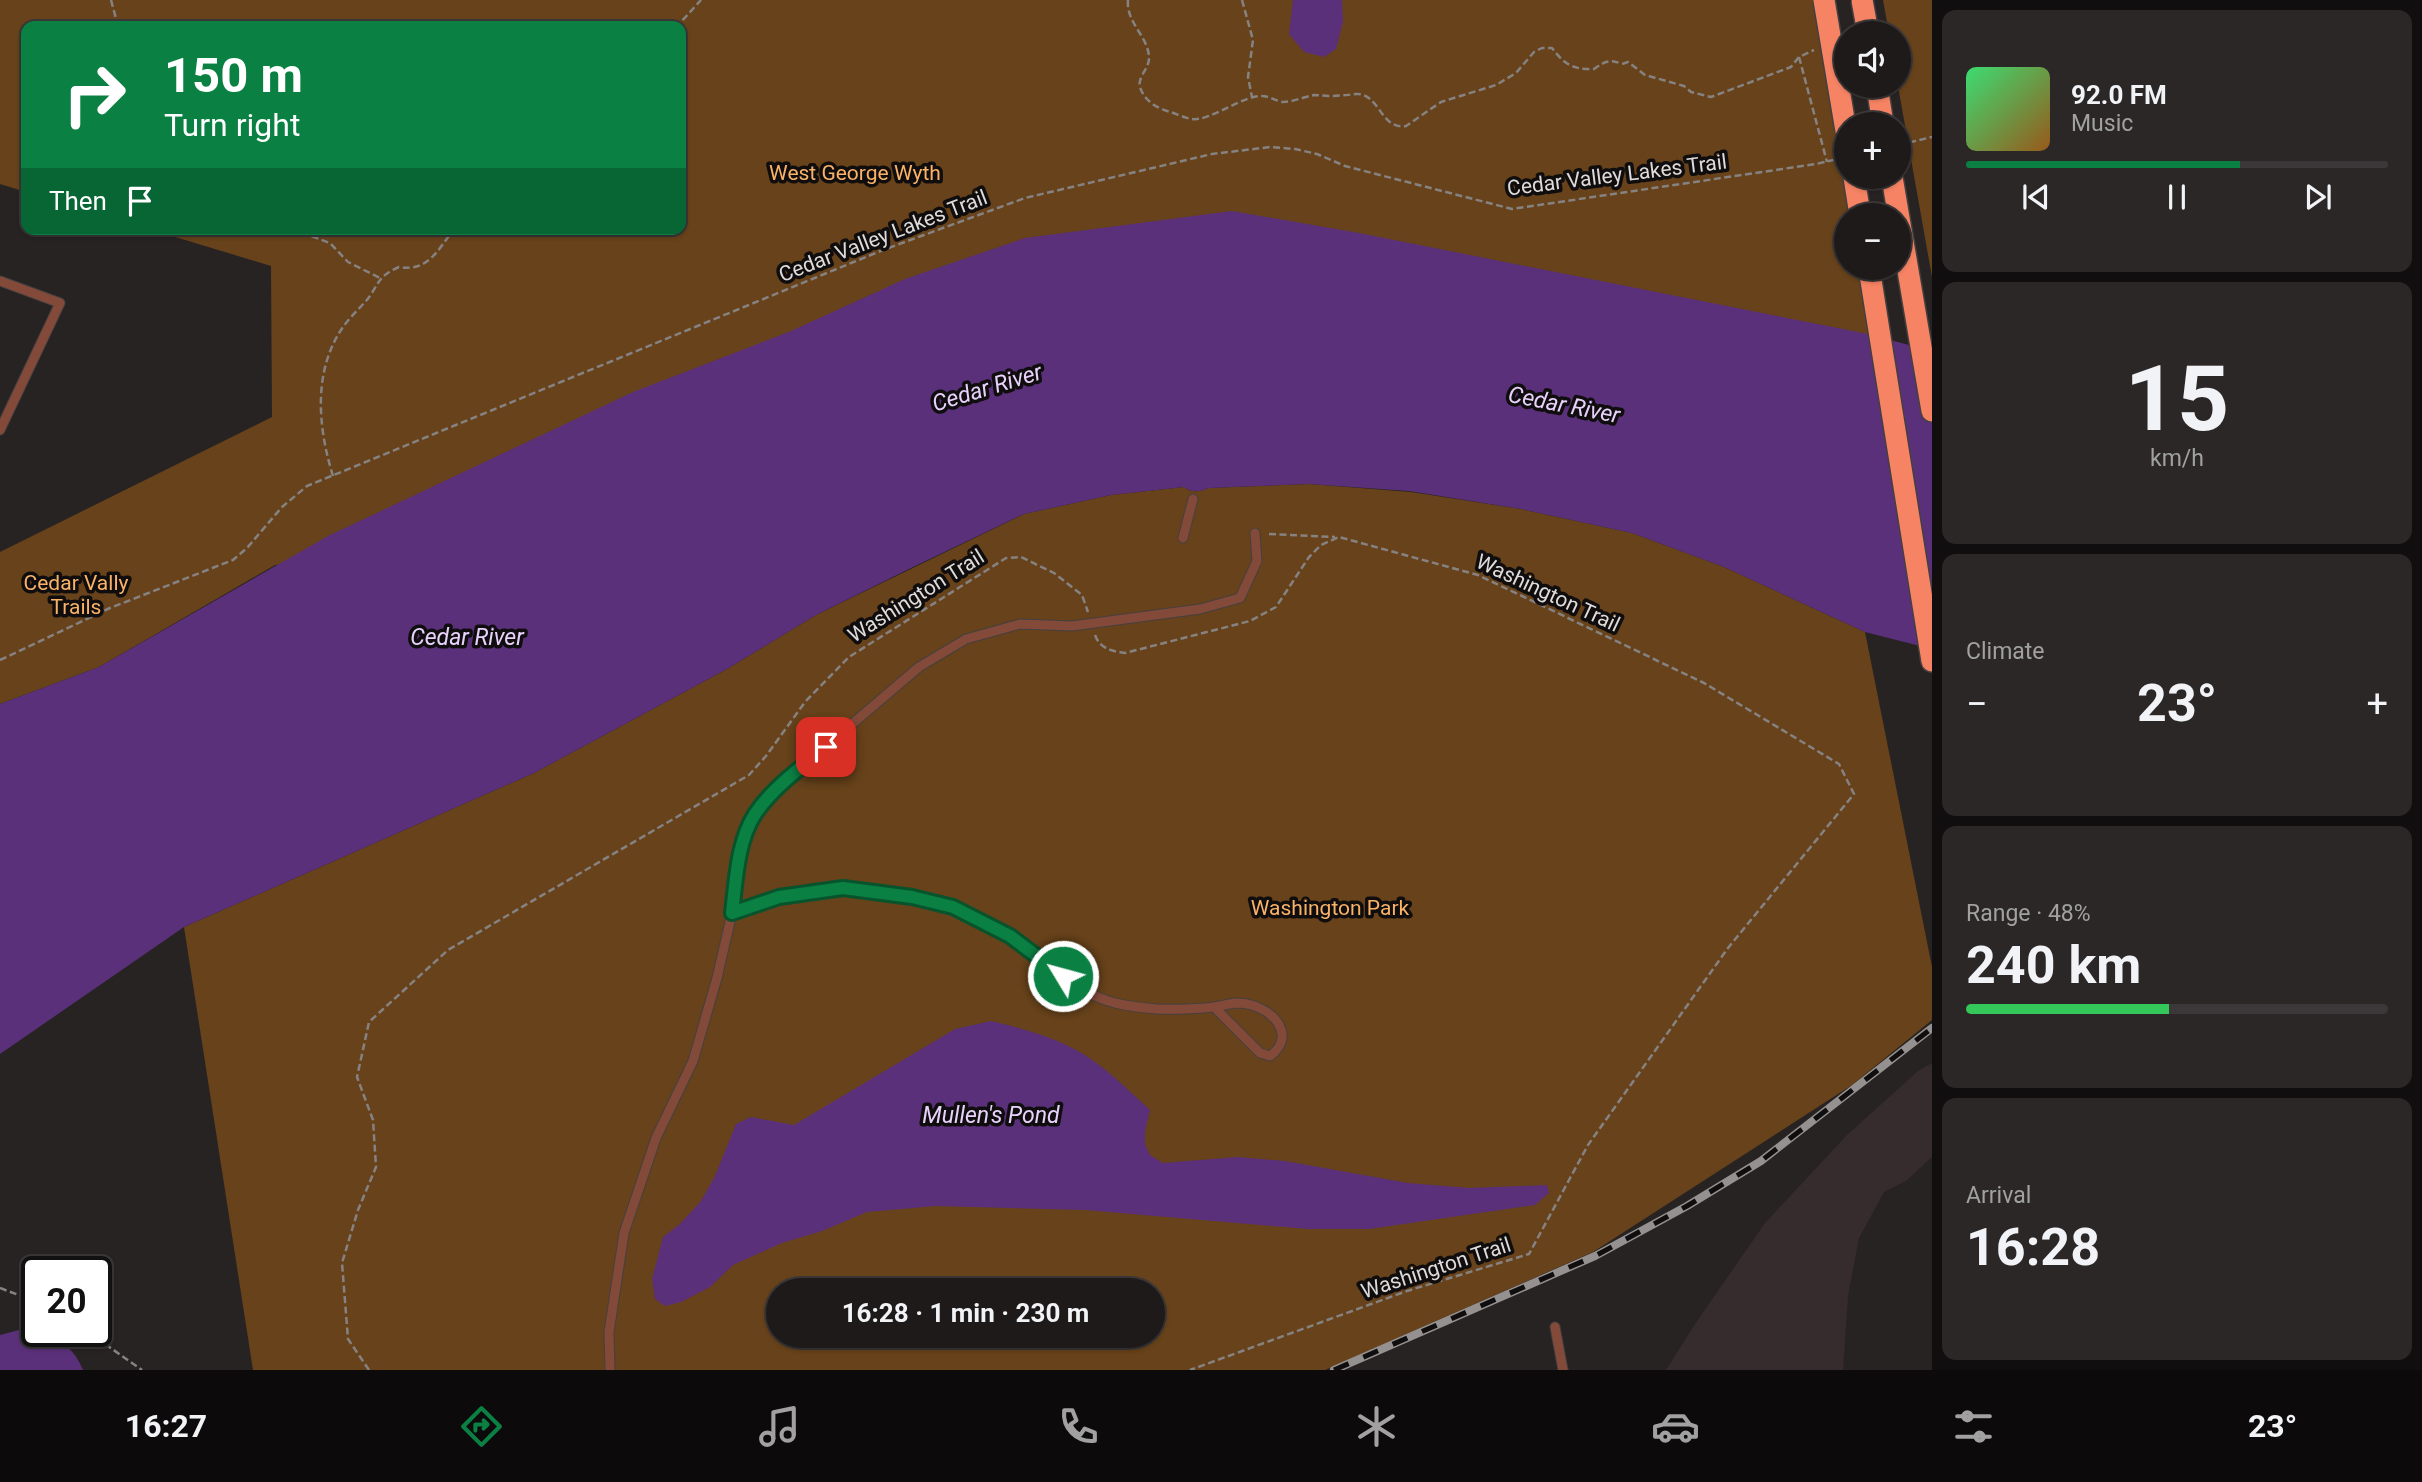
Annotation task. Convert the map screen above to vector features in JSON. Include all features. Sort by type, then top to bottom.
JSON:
[{"type":"highway","points":[[1824,0],[1843,112]]},
{"type":"highway","points":[[1862,0],[1866,21]]},
{"type":"highway","points":[[1894,189],[1932,411]]},
{"type":"highway","points":[[1871,280],[1932,661]]},
{"type":"lane","points":[[0,281],[60,303],[0,430]]},
{"type":"lane","points":[[1183,538],[1193,499]]},
{"type":"lane","points":[[610,1370],[609,1332],[624,1233],[656,1138],[693,1061],[732,913],[740,854],[754,816],[770,794],[919,667],[965,639],[1020,624],[1092,624],[1200,610],[1240,598],[1257,561],[1255,533]]},
{"type":"lane","points":[[732,913],[779,897],[843,888],[912,897],[953,907],[1010,936],[1100,999],[1157,1009],[1214,1007],[1238,1003],[1263,1010],[1276,1019],[1282,1030],[1278,1048],[1270,1055],[1260,1053],[1214,1007]]},
{"type":"lane","points":[[1555,1327],[1563,1370]]},
{"type":"path","points":[[111,0],[117,21]]},
{"type":"path","points":[[682,21],[701,0]]},
{"type":"path","points":[[1128,0],[1127,10],[1139,35],[1146,41],[1149,57],[1140,88],[1151,104],[1195,119],[1252,97],[1262,96],[1284,102],[1319,95],[1327,97],[1360,94],[1376,104],[1386,120],[1399,127],[1414,122],[1446,99],[1472,94],[1496,85],[1516,73],[1534,52],[1542,48],[1552,48],[1560,60],[1571,67],[1594,69],[1605,61],[1622,64],[1628,62],[1645,75],[1711,97],[1791,67],[1799,57],[1818,48]]},
{"type":"path","points":[[1242,0],[1253,40],[1248,77],[1252,97]]},
{"type":"path","points":[[1799,57],[1826,162]]},
{"type":"path","points":[[1911,142],[1932,137]]},
{"type":"path","name":"Cedar Valley Lakes Trail","points":[[0,660],[110,608],[233,560],[247,548],[282,507],[307,486],[883,250],[1012,202],[1212,154],[1270,147],[1317,154],[1345,166],[1511,209],[1834,160]]},
{"type":"path","points":[[308,235],[330,243],[348,262],[380,278]]},
{"type":"path","points":[[333,476],[323,445],[322,372],[341,330],[380,278],[399,267],[412,269],[421,266],[431,259],[449,235]]},
{"type":"path","points":[[1255,533],[1339,537]]},
{"type":"path","name":"Washington Trail","points":[[369,1370],[348,1339],[342,1263],[358,1210],[376,1167],[373,1119],[357,1077],[369,1022],[448,950],[749,775],[805,702],[849,657],[1006,558],[1021,557],[1054,573],[1082,595],[1096,640],[1108,651],[1125,653],[1250,621],[1276,607],[1309,557],[1321,545],[1339,537],[1478,575],[1704,683],[1839,764],[1854,794],[1728,947],[1588,1144],[1530,1255],[1407,1291],[1190,1370]]},
{"type":"path","points":[[0,1288],[21,1296]]},
{"type":"path","points":[[109,1347],[142,1370]]},
{"type":"shaded area","points":[[1932,1063],[1932,1157],[1906,1181],[1884,1192],[1859,1238],[1848,1296],[1843,1370],[1666,1370],[1765,1223],[1847,1135],[1918,1071]]},
{"type":"green space","name":"West George Wyth","points":[[0,0],[1821,0],[1834,69],[1834,98],[1840,98],[1842,112],[1834,112],[1834,189],[1850,189],[1856,203],[1834,203],[1834,280],[1871,280],[1889,388],[275,565],[99,667],[0,704],[0,552],[272,417],[271,266],[169,235],[686,235],[686,21],[21,21],[21,190],[0,184]]},
{"type":"green space","points":[[1883,0],[1932,0],[1932,277],[1911,159],[1911,112],[1903,112],[1900,98],[1911,98],[1911,21],[1887,21]]},
{"type":"green space","name":"Washington Park","points":[[1309,484],[1411,492],[1521,509],[1632,533],[1724,567],[1865,632],[1932,967],[1932,1020],[1852,1085],[1593,1252],[1325,1370],[253,1370],[184,927],[534,773],[727,669],[816,615],[1024,514],[1111,495],[1184,487],[1202,490]]},
{"type":"water","points":[[1293,0],[1342,0],[1343,22],[1336,49],[1324,57],[1304,52],[1289,34]]},
{"type":"water","name":"Cedar River","points":[[1232,211],[1359,233],[1863,333],[1932,351],[1932,649],[1865,632],[1724,567],[1632,533],[1521,509],[1409,491],[1309,484],[1209,488],[1196,491],[1184,487],[1111,495],[1024,514],[816,615],[727,669],[534,773],[184,927],[0,1054],[0,704],[99,667],[328,536],[633,392],[791,331],[905,279],[1025,238]]},
{"type":"water","name":"Mullen's Pond","points":[[991,1021],[1057,1041],[1088,1057],[1107,1071],[1150,1110],[1145,1144],[1150,1155],[1163,1163],[1238,1157],[1285,1161],[1408,1183],[1469,1188],[1547,1185],[1549,1193],[1535,1205],[1369,1229],[1308,1229],[1085,1210],[936,1206],[867,1212],[822,1231],[782,1243],[733,1265],[710,1287],[681,1302],[665,1306],[655,1299],[652,1279],[663,1237],[680,1224],[701,1201],[715,1176],[736,1124],[751,1117],[794,1125],[955,1029]]},
{"type":"water","points":[[21,1330],[21,1347],[68,1347],[83,1370],[0,1370],[0,1335]]},
{"type":"railway","points":[[1334,1370],[1595,1256],[1687,1206],[1761,1161],[1932,1028]]},
{"type":"route","points":[[826,747],[770,794],[754,816],[740,854],[732,913],[779,897],[843,888],[912,897],[953,907],[1010,936],[1063,976]]},
{"type":"park label","name":"Cedar Vally Trails","points":[[76,595]]}]
